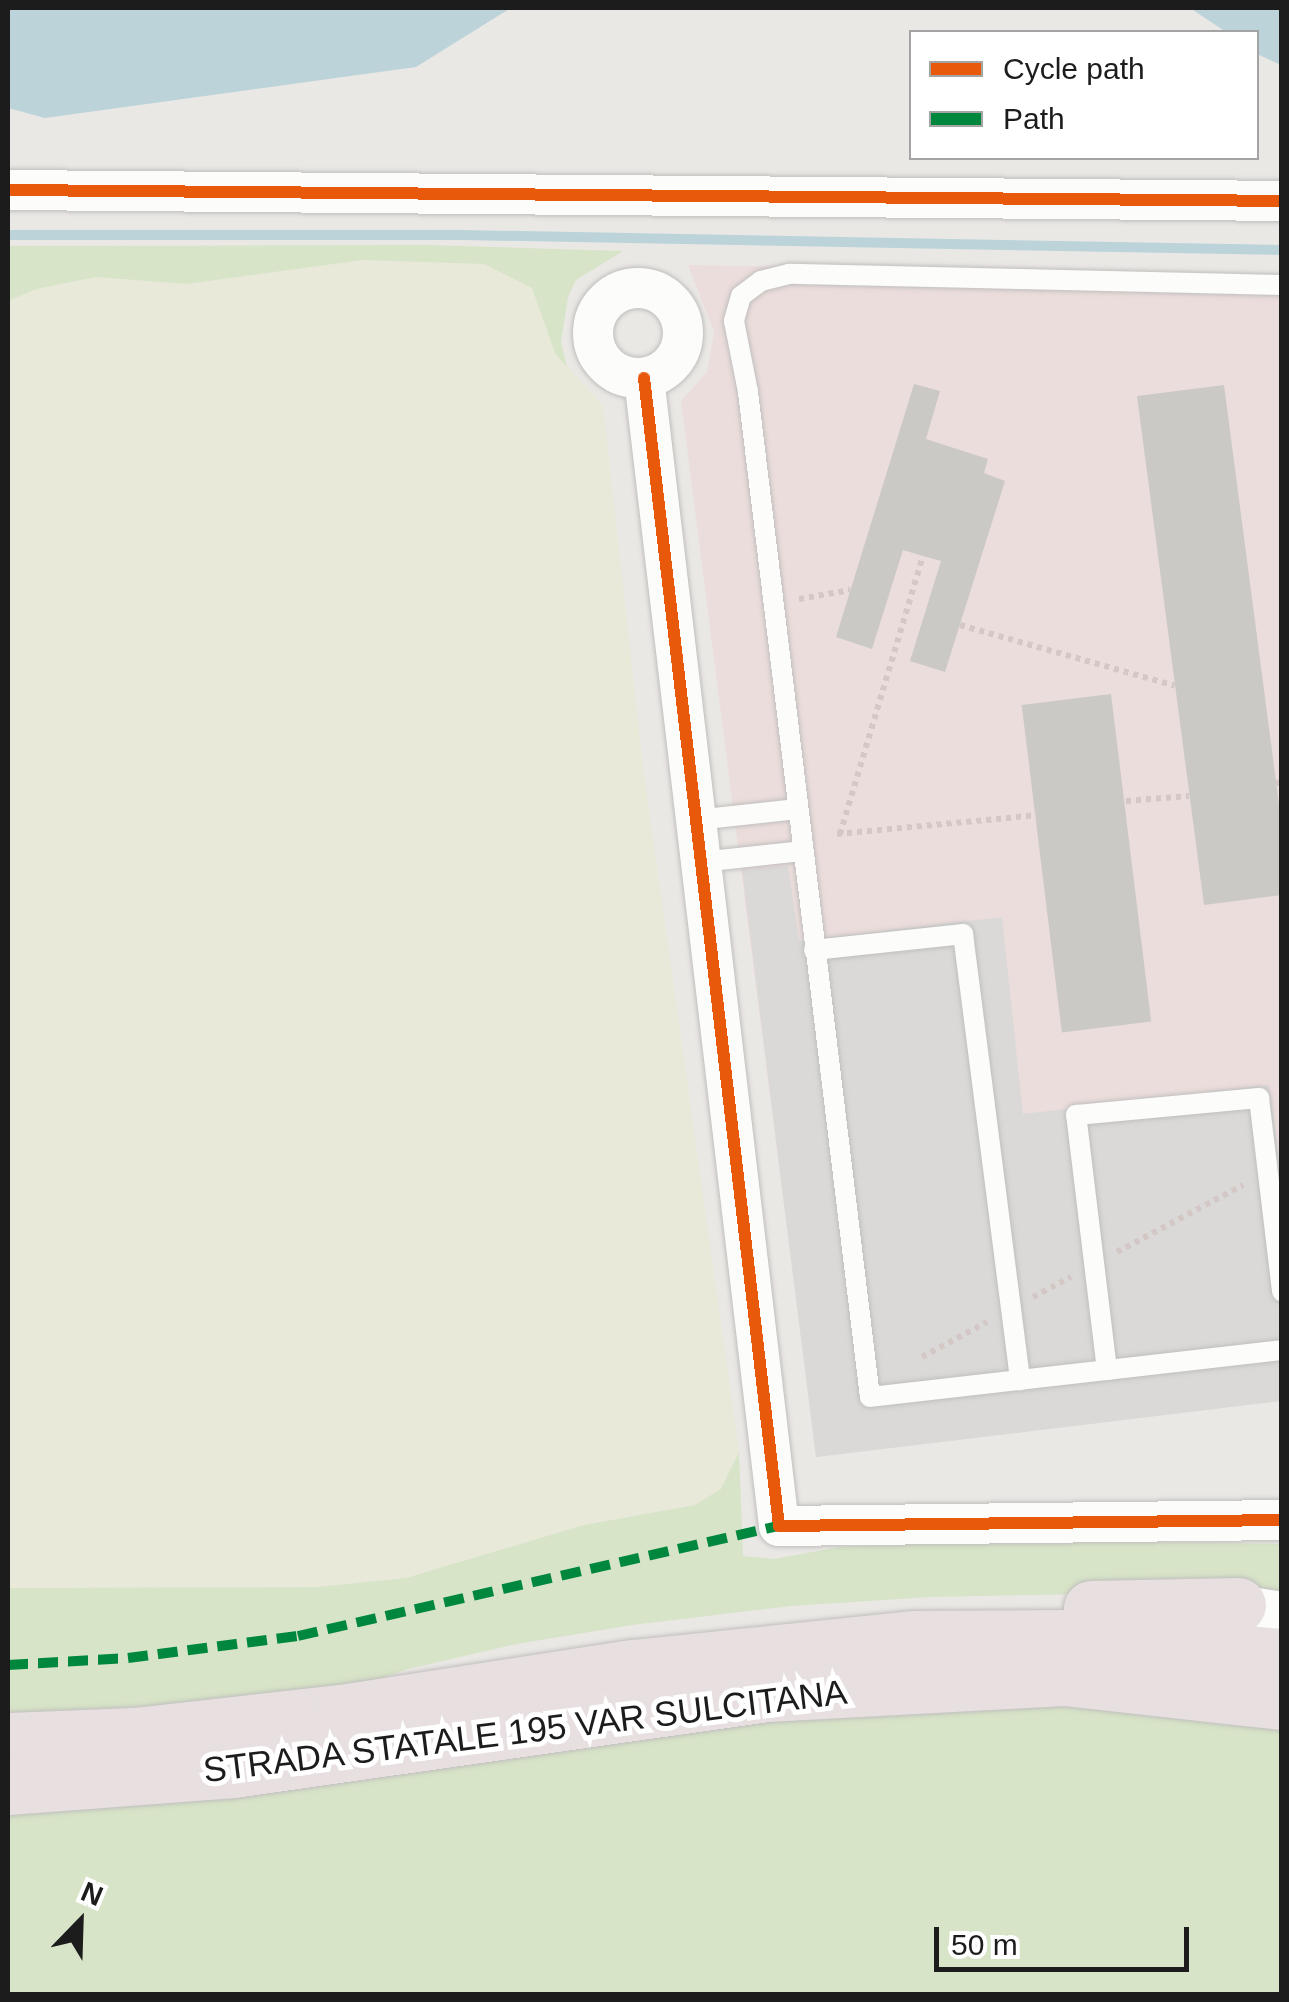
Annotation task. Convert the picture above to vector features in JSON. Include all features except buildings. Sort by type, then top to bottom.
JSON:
[{"type":"highway","points":[[774,1649],[816,1621],[889,1613],[1260,1608]]},
{"type":"highway","name":"STRADA STATALE 195 VAR SULCITANA","points":[[8,1740],[135,1735],[341,1712],[774,1649],[915,1638],[1064,1637],[1282,1656]]},
{"type":"highway","name":"STRADA STATALE 195 VAR SULCITANA","points":[[8,1787],[233,1770],[767,1694],[1064,1678],[1282,1702]]},
{"type":"street","points":[[8,190],[1282,202]]},
{"type":"street","points":[[644,378],[779,1526],[1282,1520]]},
{"type":"lane","points":[[1282,286],[790,274],[762,281],[741,296],[734,321],[748,392],[870,1397],[1282,1350]]},
{"type":"lane","points":[[696,820],[798,809]]},
{"type":"lane","points":[[701,862],[802,845]]},
{"type":"lane","points":[[814,950],[963,934],[1020,1380]]},
{"type":"lane","points":[[1107,1370],[1076,1115],[1259,1098],[1282,1292]]},
{"type":"path","points":[[840,834],[923,556]]},
{"type":"path","points":[[773,604],[850,590]]},
{"type":"path","points":[[960,624],[1175,686]]},
{"type":"path","points":[[1126,802],[1189,796]]},
{"type":"path","points":[[802,845],[840,834],[1037,815]]},
{"type":"shaded area","points":[[688,265],[1281,276],[1281,1401],[816,1457],[681,401],[707,372],[714,332]]},
{"type":"shaded area","points":[[788,866],[799,941],[1002,917],[1023,1114],[1269,1085],[1282,1180],[1281,1401],[816,1457],[742,870]]},
{"type":"green space","points":[[425,245],[623,251],[576,280],[568,297],[561,342],[567,367],[555,353],[532,288],[484,264],[363,260],[186,284],[96,277],[36,289],[8,301],[8,246]]},
{"type":"green space","points":[[363,260],[485,264],[532,288],[555,353],[603,405],[643,766],[739,1452],[721,1489],[695,1505],[584,1525],[406,1578],[318,1587],[8,1588],[8,301],[36,289],[96,277],[186,284]]},
{"type":"green space","points":[[739,1452],[743,1556],[774,1559],[839,1547],[973,1540],[1282,1544],[1281,1590],[931,1597],[791,1606],[632,1625],[517,1644],[408,1669],[356,1687],[257,1699],[8,1715],[8,1588],[318,1587],[406,1578],[584,1525],[695,1505],[721,1489]]},
{"type":"green space","points":[[1070,1700],[1281,1722],[1281,1994],[8,1994],[8,1806],[694,1725]]},
{"type":"water","points":[[8,8],[511,8],[416,67],[45,118],[8,108]]},
{"type":"water","points":[[1190,8],[1281,8],[1281,65],[1259,55],[1259,30],[1223,30]]},
{"type":"waterway","points":[[8,235],[462,235],[1282,250]]},
{"type":"marked path","points":[[8,1665],[128,1658],[298,1636],[779,1526]]},
{"type":"cycle path","points":[[8,190],[1282,201]]},
{"type":"cycle path","points":[[644,378],[779,1526],[1282,1520]]}]
